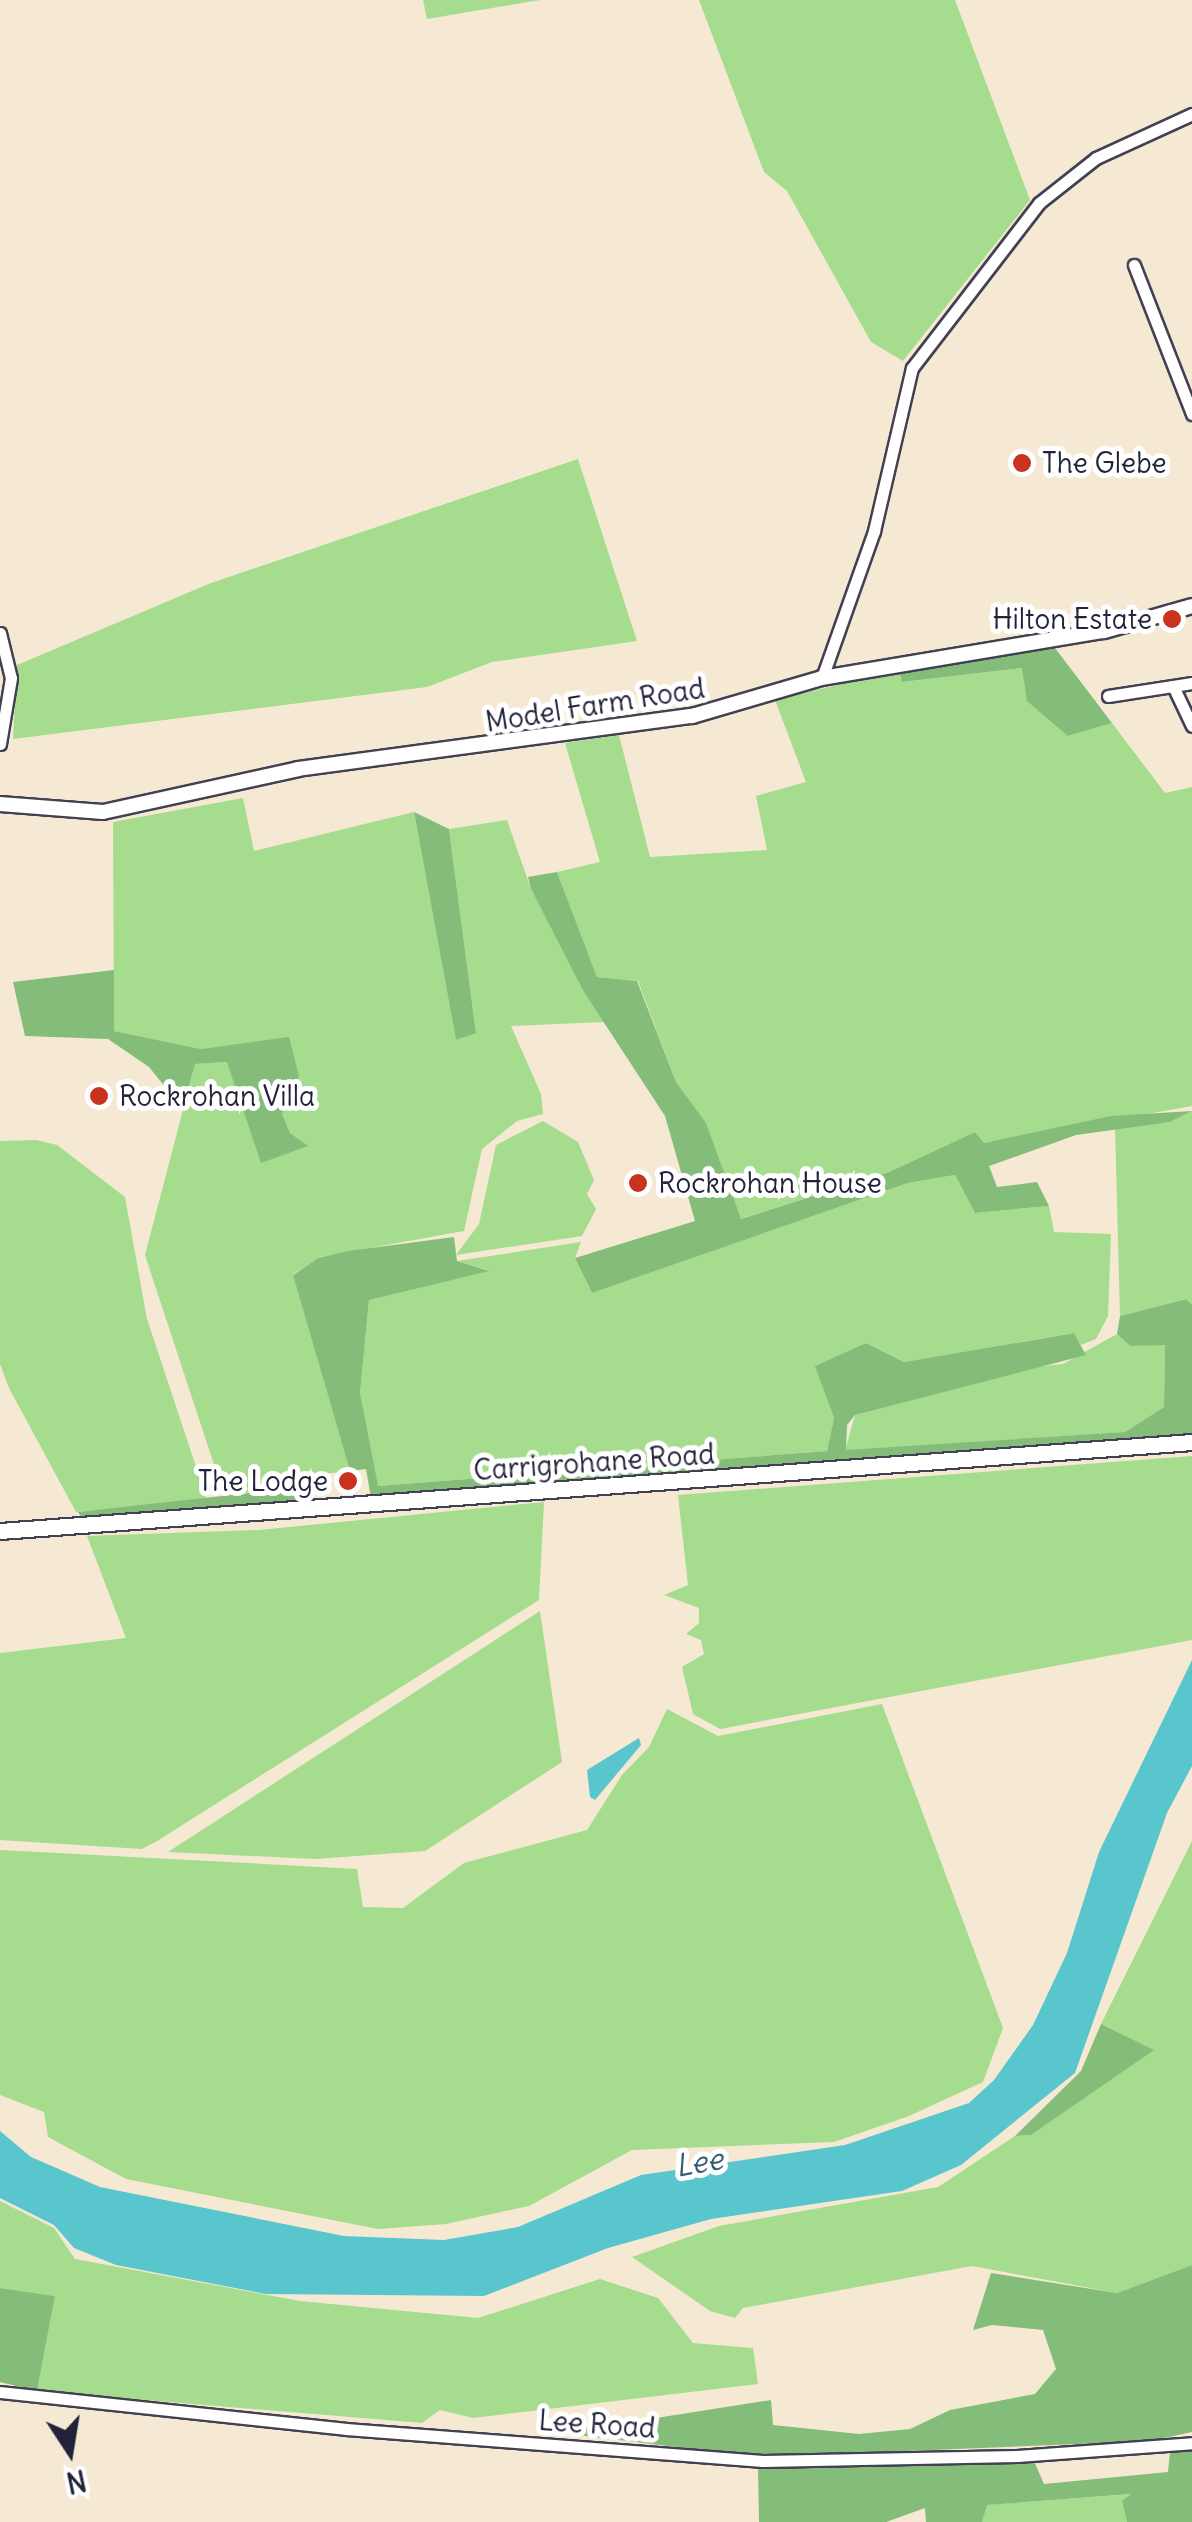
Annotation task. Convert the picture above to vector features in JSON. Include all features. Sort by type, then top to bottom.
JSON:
[{"type":"highway","name":"Carrigrohane Road","points":[[0,1531],[1192,1442]]},
{"type":"main road","name":"Model Farm Road","points":[[0,804],[104,812],[298,769],[692,716],[822,678],[1104,631],[1192,606]]},
{"type":"street","points":[[822,678],[874,531],[912,368],[1039,203],[1096,158],[1192,114]]},
{"type":"street","points":[[1134,265],[1192,414]]},
{"type":"street","points":[[1176,372],[1192,366]]},
{"type":"street","points":[[0,633],[12,678],[0,744]]},
{"type":"street","points":[[1108,696],[1192,683]]},
{"type":"street","points":[[1173,686],[1192,726]]},
{"type":"street","name":"Lee Road","points":[[0,2392],[346,2430],[763,2461],[1164,2450],[1192,2443]]},
{"type":"green space","points":[[423,0],[540,0],[427,19]]},
{"type":"green space","points":[[699,0],[955,0],[1030,200],[903,361],[871,342],[787,191],[764,172]]},
{"type":"green space","points":[[578,459],[637,641],[492,662],[427,687],[13,739],[17,665],[211,583]]},
{"type":"green space","points":[[1055,648],[1112,723],[1068,736],[1027,701],[1022,668],[902,682],[899,670]]},
{"type":"green space","points":[[1022,668],[1068,736],[1112,723],[1165,793],[1192,787],[1192,1106],[983,1143],[975,1132],[889,1172],[740,1219],[706,1124],[676,1082],[638,981],[597,977],[557,872],[600,862],[565,743],[619,735],[650,857],[767,850],[756,796],[806,782],[775,700],[899,670],[903,682]]},
{"type":"green space","points":[[243,798],[254,851],[414,812],[456,1040],[476,1032],[449,829],[507,820],[531,889],[604,1022],[511,1026],[541,1094],[543,1114],[517,1121],[482,1149],[464,1231],[320,1257],[293,1274],[350,1471],[304,1476],[304,1487],[224,1495],[145,1255],[195,1064],[228,1062],[261,1162],[307,1146],[290,1133],[281,1113],[292,1056],[288,1038],[201,1049],[114,1031],[113,822]]},
{"type":"green space","points":[[414,812],[449,829],[476,1033],[456,1040]]},
{"type":"green space","points":[[557,872],[597,977],[637,981],[676,1082],[706,1123],[741,1219],[889,1172],[975,1132],[984,1143],[1111,1116],[1192,1111],[1170,1122],[1076,1135],[989,1166],[997,1187],[1037,1182],[1049,1206],[975,1213],[955,1175],[908,1183],[592,1293],[575,1258],[695,1221],[665,1116],[584,992],[531,889],[528,877]]},
{"type":"green space","points":[[114,970],[114,1031],[201,1049],[289,1037],[299,1076],[282,1114],[290,1133],[308,1146],[261,1163],[227,1062],[195,1064],[183,1109],[149,1067],[108,1039],[25,1036],[13,982]]},
{"type":"green space","points":[[1192,1111],[1192,1305],[1185,1299],[1120,1316],[1115,1126],[1170,1122]]},
{"type":"green space","points":[[543,1121],[578,1142],[594,1180],[587,1194],[596,1209],[582,1236],[456,1255],[479,1224],[496,1145]]},
{"type":"green space","points":[[36,1140],[57,1145],[125,1197],[147,1319],[207,1500],[76,1512],[9,1388],[0,1364],[0,1141]]},
{"type":"green space","points":[[955,1175],[975,1213],[1049,1206],[1054,1232],[1111,1234],[1108,1316],[1096,1339],[1081,1345],[1073,1333],[904,1362],[866,1343],[816,1366],[834,1418],[827,1451],[377,1486],[360,1393],[369,1300],[487,1270],[457,1261],[581,1242],[575,1258],[592,1293],[908,1183]]},
{"type":"green space","points":[[454,1237],[457,1261],[489,1271],[369,1300],[360,1393],[378,1486],[827,1451],[834,1418],[815,1366],[866,1343],[904,1362],[1074,1333],[1086,1355],[855,1415],[847,1425],[846,1450],[1125,1432],[1164,1407],[1165,1345],[1130,1346],[1117,1334],[1120,1316],[1186,1299],[1192,1305],[1192,1437],[371,1498],[366,1469],[350,1471],[293,1275],[318,1258]]},
{"type":"green space","points":[[1117,1334],[1130,1346],[1165,1344],[1164,1407],[1125,1432],[845,1451],[855,1415],[1025,1368],[1063,1364]]},
{"type":"green space","points":[[1192,1456],[1192,1640],[720,1729],[693,1714],[682,1667],[704,1654],[701,1640],[686,1634],[699,1623],[699,1608],[664,1595],[688,1585],[678,1495]]},
{"type":"green space","points":[[304,1487],[304,1500],[83,1521],[78,1512]]},
{"type":"green space","points":[[544,1502],[539,1600],[157,1841],[142,1849],[0,1840],[0,1653],[126,1638],[87,1536],[259,1530]]},
{"type":"green space","points":[[540,1611],[562,1762],[425,1851],[315,1859],[168,1852]]},
{"type":"green space","points":[[882,1704],[1003,2028],[983,2082],[909,2116],[834,2142],[632,2150],[529,2206],[446,2224],[378,2229],[126,2179],[48,2137],[44,2112],[0,2095],[0,1850],[357,1869],[363,1907],[403,1908],[464,1863],[587,1830],[622,1775],[649,1747],[667,1709],[718,1736]]},
{"type":"green space","points":[[1192,1841],[1192,2265],[1117,2293],[972,2266],[743,2308],[735,2318],[710,2311],[632,2257],[719,2226],[938,2187],[1015,2136],[1031,2135],[1153,2050],[1101,2024]]},
{"type":"green space","points":[[1101,2024],[1154,2050],[1031,2135],[1015,2136],[1081,2071]]},
{"type":"green space","points":[[0,2201],[54,2228],[75,2259],[300,2301],[478,2318],[600,2279],[658,2298],[693,2343],[753,2348],[758,2384],[473,2418],[440,2410],[422,2423],[37,2391],[55,2296],[0,2288]]},
{"type":"green space","points":[[1192,2265],[1192,2432],[1150,2441],[760,2457],[561,2433],[771,2400],[773,2425],[859,2434],[910,2429],[950,2410],[1035,2394],[1056,2369],[1043,2330],[992,2325],[973,2330],[991,2273],[1117,2293]]},
{"type":"green space","points":[[0,2288],[55,2296],[37,2391],[0,2382]]},
{"type":"green space","points":[[1192,2447],[1192,2522],[1127,2522],[1122,2501],[1131,2494],[987,2505],[982,2522],[926,2522],[925,2508],[886,2522],[759,2522],[758,2466],[1034,2461],[1044,2484],[1168,2472],[1170,2451]]},
{"type":"green space","points":[[1134,2494],[1122,2501],[1127,2522],[982,2522],[986,2505]]},
{"type":"water","points":[[1192,1660],[1192,1766],[1167,1813],[1075,2073],[961,2165],[902,2191],[711,2219],[608,2248],[484,2296],[266,2294],[116,2265],[74,2248],[54,2225],[0,2198],[0,2131],[31,2157],[100,2187],[344,2236],[444,2240],[518,2227],[641,2175],[845,2145],[969,2103],[994,2080],[1033,2025],[1067,1953],[1099,1852]]},
{"type":"water","points":[[639,1738],[641,1745],[595,1800],[590,1797],[587,1770]]},
{"type":"place","name":"The Glebe","points":[[1022,463]]},
{"type":"place","name":"Hilton Estate","points":[[1172,619]]},
{"type":"place","name":"Rockrohan Villa","points":[[99,1096]]},
{"type":"place","name":"Rockrohan House","points":[[638,1183]]},
{"type":"place","name":"The Lodge","points":[[348,1481]]},
{"type":"water label","name":"Lee","points":[[699,2162]]}]
